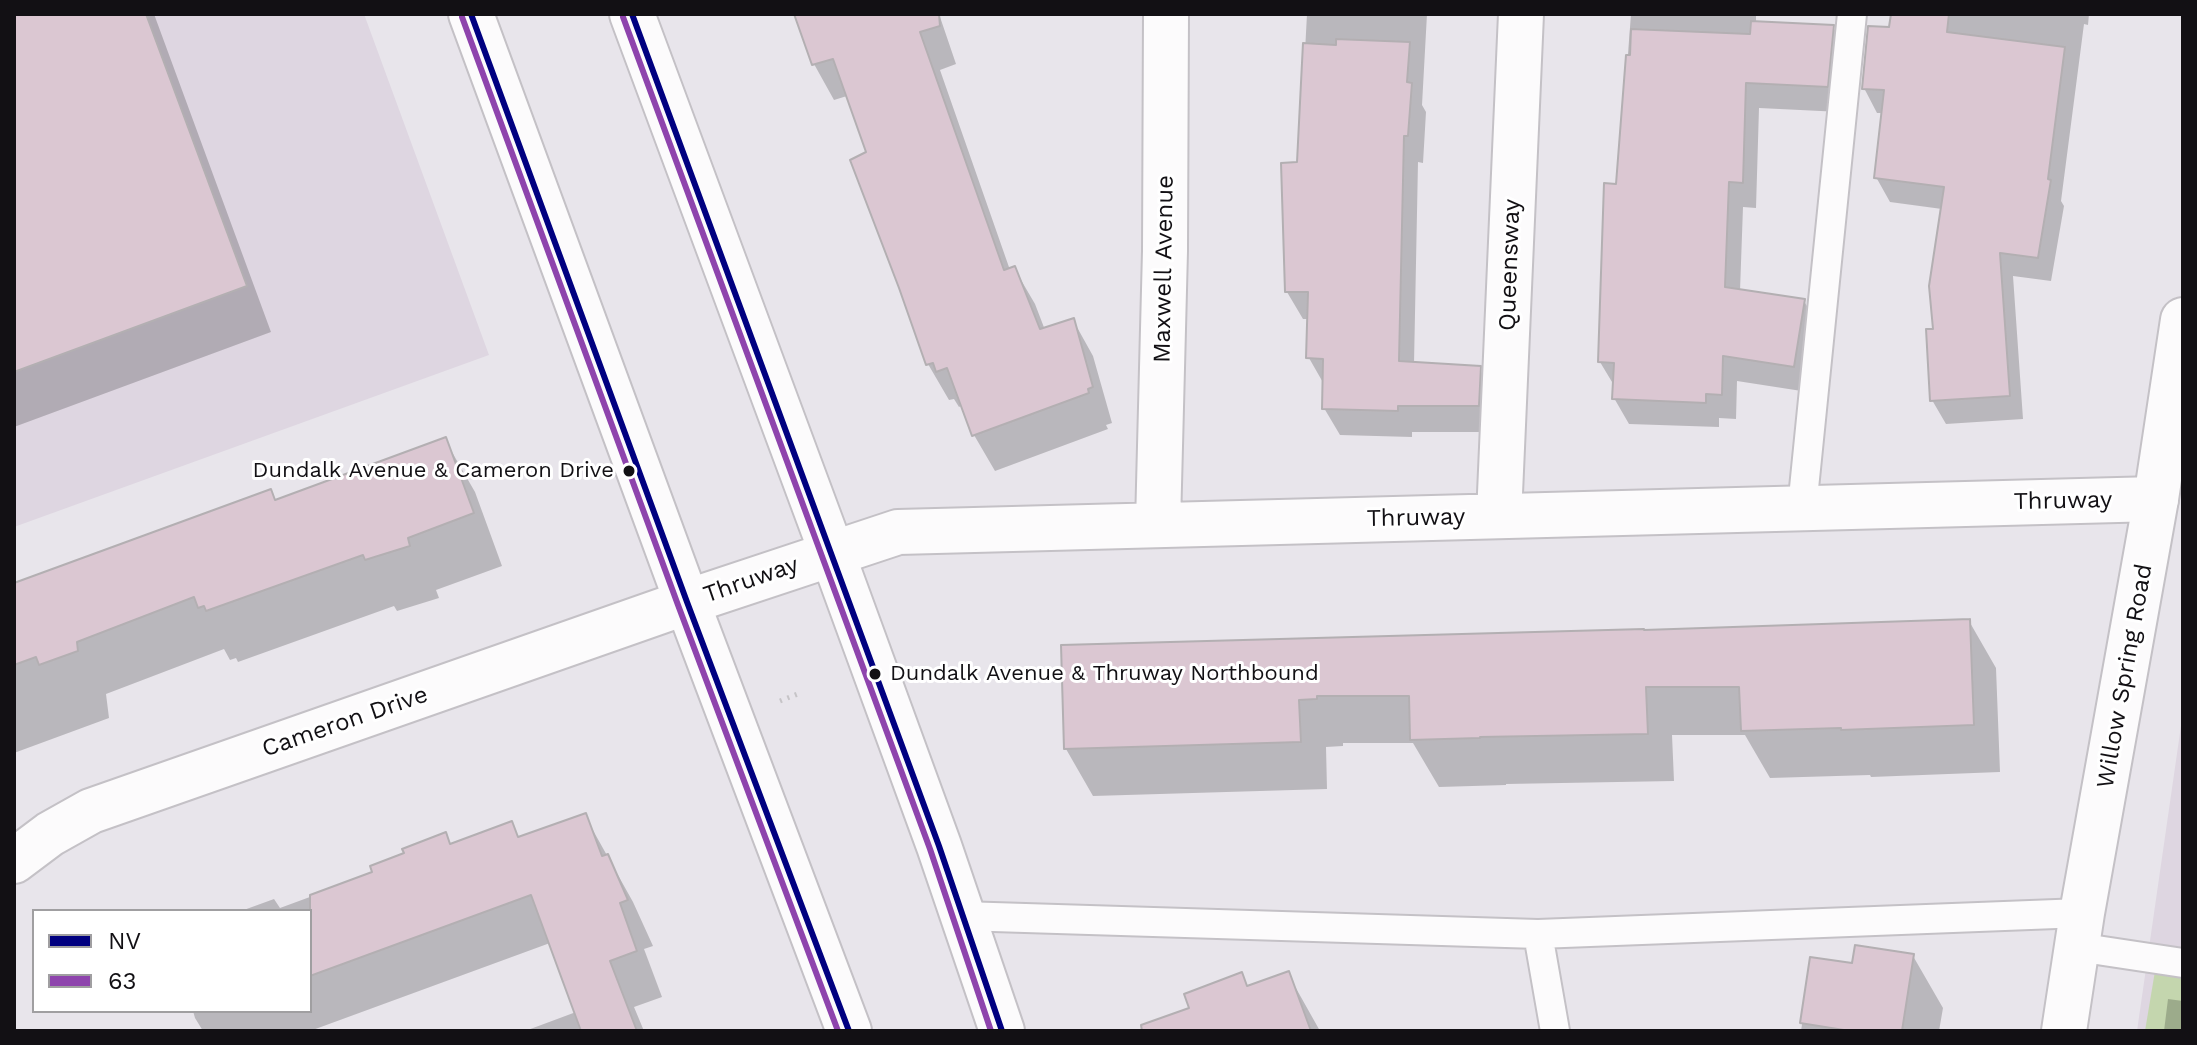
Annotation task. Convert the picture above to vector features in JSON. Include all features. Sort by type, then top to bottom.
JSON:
[{"type":"street","points":[[471,14],[849,1031]]},
{"type":"street","points":[[632,14],[939,846],[1002,1031]]},
{"type":"street","name":"Maxwell Avenue","points":[[1158,524],[1165,266],[1166,14]]},
{"type":"street","name":"Queensway","points":[[1499,516],[1521,14]]},
{"type":"street","name":"Willow Spring Road","points":[[2064,1031],[2156,499],[2183,320]]},
{"type":"street","name":"Thruway","points":[[687,602],[898,532],[2156,499]]},
{"type":"street","name":"Cameron Drive","points":[[14,861],[50,834],[91,811],[687,602]]},
{"type":"lane","points":[[1146,14],[1165,58]]},
{"type":"lane","points":[[1802,508],[1852,14]]},
{"type":"lane","points":[[961,916],[1538,934],[2080,930],[2183,963]]},
{"type":"lane","points":[[1538,934],[1555,1031]]},
{"type":"shaded area","points":[[14,14],[364,14],[489,355],[14,527]]},
{"type":"shaded area","points":[[2183,712],[2183,1031],[2137,1031]]},
{"type":"green space","points":[[2155,971],[2183,975],[2183,1031],[2145,1031]]},
{"type":"building","points":[[14,14],[146,14],[247,286],[14,372]]},
{"type":"building","points":[[794,14],[939,14],[940,26],[920,32],[1004,270],[1015,266],[1040,329],[1074,318],[1093,387],[1088,389],[1089,393],[972,436],[947,368],[936,372],[933,363],[926,365],[850,160],[866,152],[833,59],[812,65]]},
{"type":"building","points":[[1891,14],[1949,14],[1947,32],[2065,47],[2048,179],[2051,180],[2038,258],[2000,253],[2010,396],[1930,401],[1926,329],[1933,329],[1929,286],[1944,187],[1874,178],[1884,90],[1862,89],[1868,26],[1889,27]]},
{"type":"building","points":[[1751,21],[1834,25],[1828,87],[1746,83],[1743,183],[1729,182],[1725,287],[1805,299],[1794,367],[1723,356],[1722,395],[1706,394],[1706,403],[1612,399],[1614,363],[1598,362],[1604,183],[1616,184],[1626,55],[1630,55],[1631,29],[1750,34]]},
{"type":"building","points":[[1336,39],[1410,42],[1407,82],[1412,83],[1408,136],[1404,136],[1399,361],[1481,366],[1479,406],[1398,406],[1398,411],[1322,409],[1323,359],[1306,358],[1308,292],[1285,292],[1281,163],[1297,162],[1303,43],[1336,45]]},
{"type":"building","points":[[446,437],[474,513],[408,538],[410,546],[365,560],[363,555],[206,611],[204,606],[198,608],[194,597],[77,642],[78,651],[39,665],[36,657],[14,665],[14,583],[271,489],[275,500]]},
{"type":"building","points":[[1970,619],[1974,725],[1741,731],[1739,687],[1646,687],[1648,734],[1410,740],[1409,696],[1317,696],[1317,699],[1299,700],[1301,742],[1064,749],[1061,645]]},
{"type":"building","points":[[586,813],[602,856],[608,854],[628,900],[620,903],[637,951],[610,961],[637,1031],[581,1031],[531,895],[312,975],[310,895],[372,872],[370,866],[404,853],[402,849],[446,832],[450,844],[512,821],[518,837]]},
{"type":"building","points":[[1855,945],[1914,954],[1902,1031],[1850,1031],[1800,1023],[1810,957],[1852,963]]},
{"type":"building","points":[[1289,971],[1311,1031],[1142,1031],[1141,1025],[1189,1008],[1184,994],[1242,972],[1247,986]]},
{"type":"transit line","name":"NV","points":[[471,14],[849,1031]]},
{"type":"transit line","name":"NV","points":[[632,14],[939,846],[1002,1031]]},
{"type":"transit line","name":"63","points":[[462,17],[838,1031]]},
{"type":"transit line","name":"63","points":[[623,17],[930,849],[991,1031]]},
{"type":"place","name":"Dundalk Avenue & Cameron Drive","points":[[629,471]]},
{"type":"place","name":"Dundalk Avenue & Thruway Northbound","points":[[875,674]]}]
